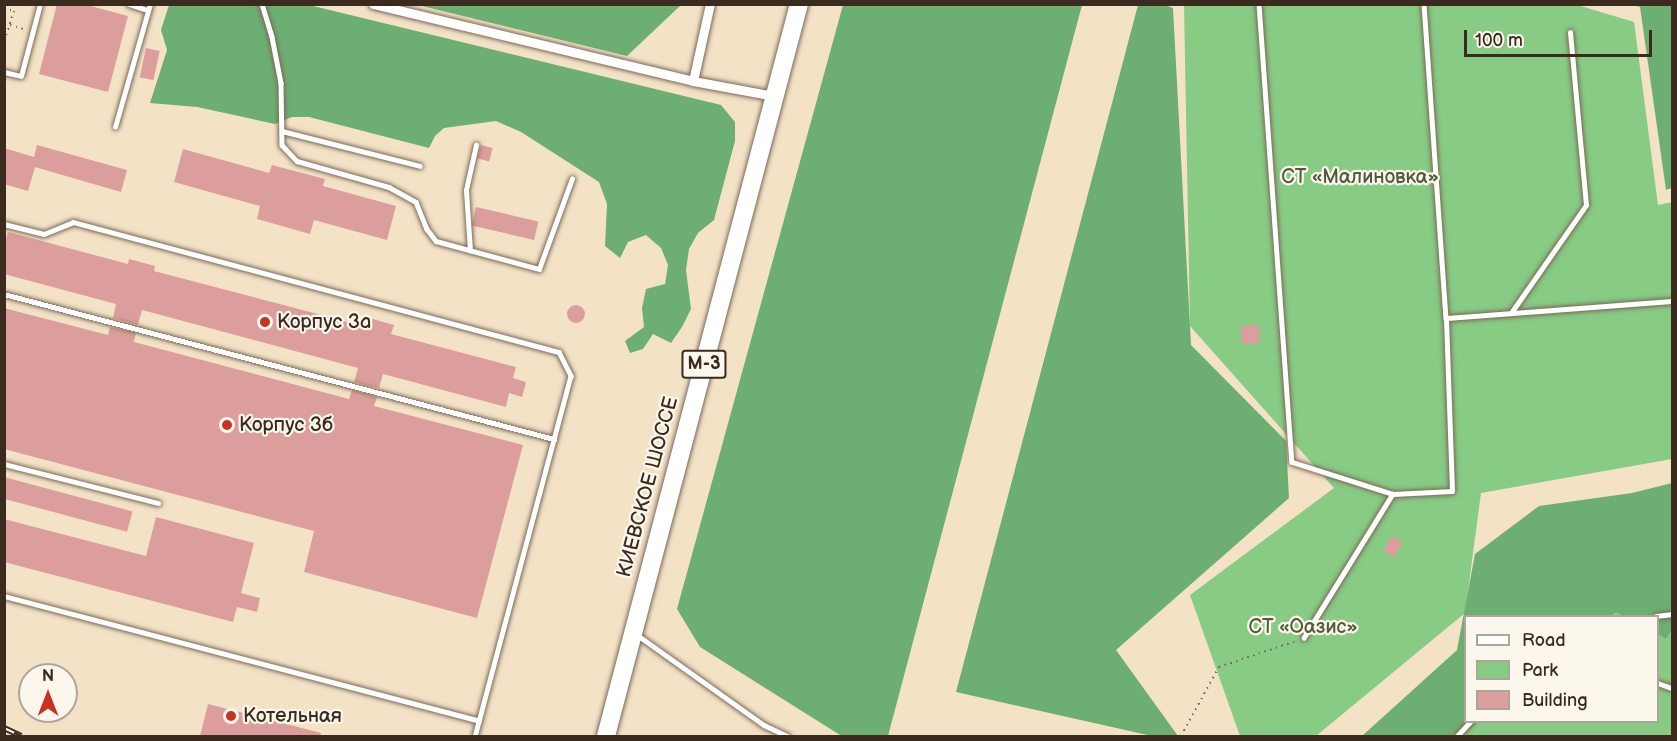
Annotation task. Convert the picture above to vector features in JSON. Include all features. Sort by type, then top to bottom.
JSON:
[{"type":"highway","name":"КИЕВСКОЕ ШОССЕ","points":[[606,736],[799,4]]},
{"type":"street","points":[[373,4],[693,81],[774,96]]},
{"type":"street","points":[[693,81],[710,4]]},
{"type":"lane","points":[[4,72],[21,76],[40,4]]},
{"type":"lane","points":[[116,127],[149,7],[129,4]]},
{"type":"lane","points":[[262,4],[272,37],[281,83],[282,145],[297,161],[389,187],[416,202],[427,229],[436,241],[539,269],[572,179]]},
{"type":"lane","points":[[1259,4],[1292,462],[1393,494],[1452,492],[1446,318],[1424,4]]},
{"type":"lane","points":[[1511,313],[1586,205],[1570,33]]},
{"type":"lane","points":[[282,131],[420,166]]},
{"type":"lane","points":[[470,250],[466,190],[476,145]]},
{"type":"lane","points":[[4,224],[44,234],[73,222],[559,352],[571,376],[475,736]]},
{"type":"lane","points":[[4,294],[554,439]]},
{"type":"lane","points":[[1446,318],[1672,301]]},
{"type":"lane","points":[[4,464],[158,503]]},
{"type":"lane","points":[[1304,638],[1393,494]]},
{"type":"lane","points":[[4,596],[479,721]]},
{"type":"lane","points":[[634,632],[764,725],[780,735],[788,736]]},
{"type":"lane","points":[[1457,736],[1469,723]]},
{"type":"path","points":[[4,8],[14,11],[4,40]]},
{"type":"path","points":[[10,25],[33,32]]},
{"type":"path","points":[[1181,736],[1219,667],[1304,638]]},
{"type":"green space","name":"СТ «Малиновка»","points":[[1574,4],[1634,22],[1658,205],[1672,202],[1672,459],[1481,493],[1465,613],[1316,736],[1240,736],[1190,595],[1334,488],[1190,326],[1184,5]]},
{"type":"green space","points":[[169,5],[309,5],[721,105],[735,122],[735,141],[714,220],[698,233],[689,249],[686,270],[691,309],[682,327],[671,343],[653,334],[643,349],[630,353],[625,341],[644,327],[642,308],[646,289],[665,284],[668,265],[661,248],[646,235],[628,242],[620,258],[605,246],[607,204],[599,182],[521,132],[496,121],[444,128],[435,136],[429,148],[309,117],[292,117],[275,124],[197,107],[150,103],[167,50],[161,30]]},
{"type":"green space","points":[[418,5],[681,5],[627,56]]},
{"type":"green space","points":[[843,5],[1082,5],[888,736],[840,735],[700,647],[677,609]]},
{"type":"green space","points":[[1138,5],[1165,5],[1173,8],[1191,345],[1286,441],[1289,498],[1116,650],[1178,736],[1152,736],[956,692]]},
{"type":"green space","points":[[1633,5],[1672,5],[1672,188],[1666,190],[1640,7]]},
{"type":"green space","points":[[1672,483],[1672,629],[1666,639],[1659,635],[1659,615],[1622,615],[1616,612],[1612,615],[1464,615],[1464,723],[1478,723],[1460,736],[1362,736],[1457,650],[1475,554],[1539,506],[1632,493]]},
{"type":"green space","points":[[1672,596],[1672,736],[1440,736],[1464,723],[1659,723],[1659,615],[1590,615]]},
{"type":"building","points":[[57,4],[83,4],[128,16],[108,92],[39,74]]},
{"type":"building","points":[[146,48],[160,51],[153,80],[140,77]]},
{"type":"building","points":[[37,145],[127,170],[121,192],[35,167],[28,191],[4,184],[4,148],[34,157]]},
{"type":"building","points":[[481,145],[493,148],[489,161],[478,159]]},
{"type":"building","points":[[183,149],[269,173],[272,165],[325,179],[323,186],[396,206],[387,240],[314,220],[310,234],[257,219],[260,206],[174,182]]},
{"type":"building","points":[[476,207],[538,221],[534,240],[472,226]]},
{"type":"building","name":"Корпус 3a","points":[[8,232],[128,264],[129,259],[155,266],[154,271],[367,327],[369,318],[394,325],[391,334],[516,367],[513,378],[526,382],[522,397],[509,393],[506,407],[383,374],[379,388],[354,382],[358,368],[142,310],[138,325],[113,318],[116,304],[4,274],[4,244]]},
{"type":"building","points":[[576,305],[582,308],[585,314],[582,320],[576,323],[570,320],[567,314],[570,308]]},
{"type":"building","name":"Корпус 3б","points":[[4,308],[108,335],[110,327],[136,333],[134,342],[349,399],[352,390],[377,397],[374,406],[523,445],[477,618],[304,572],[314,531],[4,449]]},
{"type":"building","points":[[1259,325],[1260,343],[1242,344],[1241,326]]},
{"type":"building","points":[[4,477],[132,511],[127,532],[4,499]]},
{"type":"building","points":[[156,517],[254,543],[241,593],[260,598],[257,612],[237,607],[233,622],[4,562],[4,519],[146,556]]},
{"type":"building","points":[[1392,536],[1403,543],[1394,557],[1383,550]]},
{"type":"building","name":"Котельная","points":[[208,704],[321,733],[320,736],[200,736]]},
{"type":"railway","points":[[4,728],[21,736]]},
{"type":"place","name":"Корпус 3a","points":[[265,322]]},
{"type":"place","name":"Корпус 3б","points":[[227,425]]},
{"type":"place","name":"Котельная","points":[[231,716]]},
{"type":"park label","name":"СТ «Оазис»","points":[[1303,627]]}]
